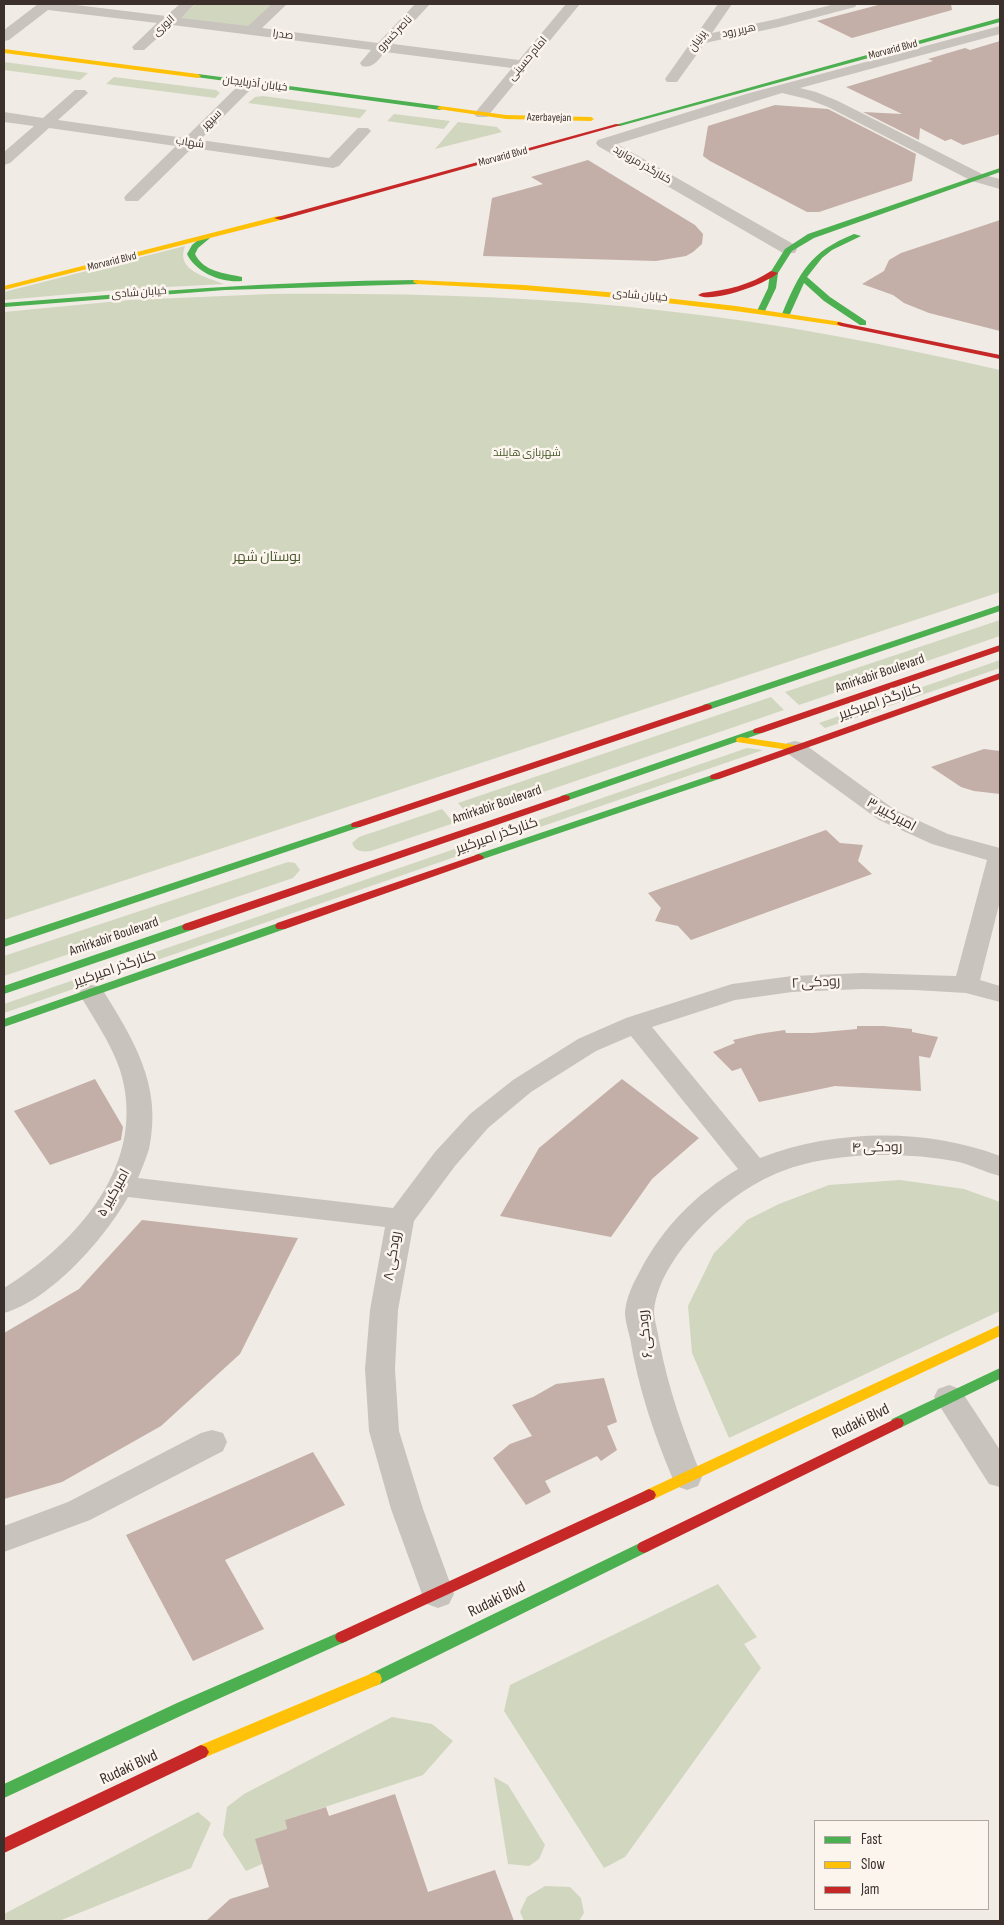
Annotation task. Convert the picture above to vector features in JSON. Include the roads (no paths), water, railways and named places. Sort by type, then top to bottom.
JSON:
[{"type":"street","name":"صدرا","points":[[45,4],[523,65]]},
{"type":"street","points":[[4,36],[45,4]]},
{"type":"street","name":"انوری","points":[[139,47],[188,4]]},
{"type":"street","points":[[251,31],[280,4]]},
{"type":"street","name":"ناصر خسرو","points":[[367,64],[423,4]]},
{"type":"street","name":"امام حسینی","points":[[482,114],[573,4]]},
{"type":"street","name":"هریر رود","points":[[699,40],[779,23],[850,4]]},
{"type":"street","points":[[730,11],[760,22],[779,23]]},
{"type":"street","name":"پرنیان","points":[[672,79],[699,40],[730,11]]},
{"type":"street","name":"Morvarid Blvd","points":[[4,288],[206,238],[599,130],[688,100],[1000,20]]},
{"type":"street","name":"کنارگذر مروارید","points":[[789,249],[604,143],[656,125],[780,89],[819,88],[1000,30]]},
{"type":"street","name":"خیابان آذربایجان","points":[[4,51],[506,117]]},
{"type":"street","name":"سپهر","points":[[132,198],[249,83]]},
{"type":"street","points":[[819,88],[859,116],[995,179]]},
{"type":"street","points":[[4,160],[80,93]]},
{"type":"street","name":"شهاب","points":[[4,117],[333,162],[363,131]]},
{"type":"street","points":[[506,117],[528,130]]},
{"type":"street","name":"Azerbayejan","points":[[506,117],[596,117],[553,129]]},
{"type":"street","points":[[599,130],[656,125]]},
{"type":"street","points":[[982,194],[995,179]]},
{"type":"street","points":[[665,298],[712,294],[733,290],[764,280],[774,273],[789,249],[811,236],[843,224],[995,179]]},
{"type":"street","points":[[368,181],[368,184],[373,188],[390,188]]},
{"type":"street","points":[[786,314],[795,292],[817,256],[835,244],[870,231]]},
{"type":"street","name":"خیابان شادی","points":[[206,238],[194,247],[192,253],[192,260],[204,270],[226,278],[276,285]]},
{"type":"street","name":"Morvarid Blvd","points":[[58,262],[104,250]]},
{"type":"street","points":[[761,311],[772,288],[774,273]]},
{"type":"street","points":[[803,278],[827,299],[872,330]]},
{"type":"street","name":"خیابان شادی","points":[[4,305],[130,293],[276,285],[404,282],[471,284],[665,298],[786,314],[1000,357]]},
{"type":"street","points":[[772,288],[784,293],[795,292]]},
{"type":"street","name":"Amirkabir Boulevard","points":[[4,943],[315,843],[1000,608]]},
{"type":"street","name":"Amirkabir Boulevard","points":[[4,990],[338,871],[734,740],[1000,648]]},
{"type":"street","name":"کنارگذر امیرکبیر","points":[[4,1023],[593,820],[1000,676]]},
{"type":"street","points":[[734,740],[795,748]]},
{"type":"street","name":"امیرکبیر ۳","points":[[795,748],[887,815],[940,839],[1000,856]]},
{"type":"street","points":[[966,985],[1000,856]]},
{"type":"street","name":"رودکی ۲","points":[[636,1024],[732,992],[775,986],[862,981],[915,982],[966,985],[1000,994]]},
{"type":"street","name":"امیرکبیر ۵","points":[[4,1302],[42,1277],[68,1256],[89,1234],[122,1186],[132,1159],[139,1132],[140,1106],[136,1081],[128,1057],[92,992]]},
{"type":"street","points":[[636,1024],[756,1172]]},
{"type":"street","name":"رودکی ۸","points":[[438,1594],[407,1509],[384,1431],[380,1370],[384,1310],[400,1219],[445,1159],[479,1121],[522,1086],[587,1045],[636,1024]]},
{"type":"street","name":"رودکی ۴","points":[[756,1172],[780,1162],[840,1149],[897,1146],[948,1150],[1000,1166]]},
{"type":"street","name":"رودکی ۶","points":[[687,1477],[671,1440],[647,1358],[640,1310],[653,1268],[681,1230],[718,1195],[756,1172]]},
{"type":"street","points":[[122,1186],[400,1219]]},
{"type":"street","name":"Rudaki Blvd","points":[[4,1791],[182,1708],[438,1594],[1000,1330]]},
{"type":"street","name":"Rudaki Blvd","points":[[4,1846],[207,1749],[370,1681],[1000,1373]]},
{"type":"street","points":[[949,1398],[1000,1475]]},
{"type":"street","points":[[4,1539],[79,1511],[212,1442]]},
{"type":"park label","name":"شهربازی هایلند","points":[[527,453]]},
{"type":"park label","name":"بوستان شهر","points":[[267,557]]}]
